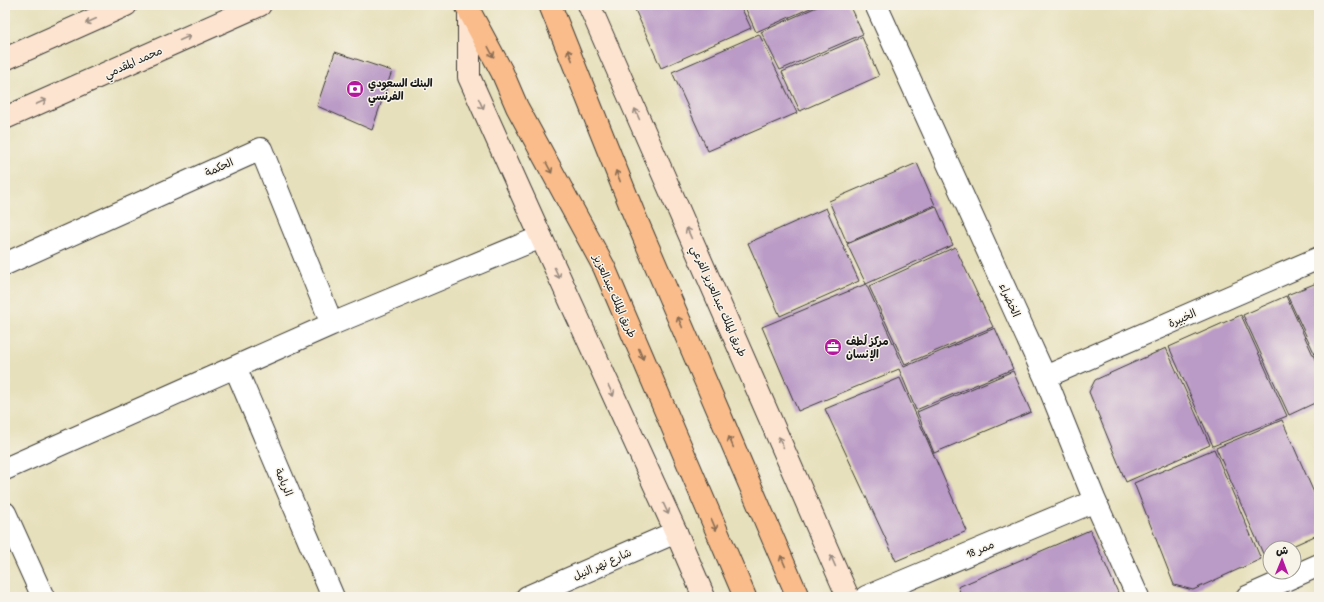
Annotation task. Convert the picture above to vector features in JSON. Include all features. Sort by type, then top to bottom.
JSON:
[{"type":"main road","points":[[550,5],[633,212],[798,597]]},
{"type":"main road","name":"طريق الملك عبدالعزيز","points":[[468,8],[502,72],[517,107],[604,267],[745,597]]},
{"type":"street","points":[[5,59],[126,5]]},
{"type":"street","name":"محمد المقدمي","points":[[5,118],[260,5]]},
{"type":"street","name":"طريق الملك عبدالعزيز الفرعي","points":[[589,5],[848,597]]},
{"type":"street","name":"الخضراء","points":[[876,5],[1045,377],[1095,501],[1138,597]]},
{"type":"street","points":[[468,8],[469,77],[676,532],[704,597]]},
{"type":"street","name":"الحكمة","points":[[5,264],[260,149],[332,324]]},
{"type":"street","points":[[5,468],[332,324],[541,237]]},
{"type":"street","name":"الخبيرة","points":[[1045,377],[1319,258]]},
{"type":"street","name":"الريامة","points":[[235,367],[333,597]]},
{"type":"street","name":"ممر 18","points":[[866,597],[1095,501]]},
{"type":"street","points":[[5,513],[43,597]]},
{"type":"street","name":"شارع نهر النيل","points":[[527,597],[676,532]]},
{"type":"street","points":[[1248,597],[1319,566]]},
{"type":"building","points":[[633,5],[740,5],[751,28],[661,68]]},
{"type":"building","points":[[744,5],[817,5],[756,32]]},
{"type":"building","points":[[821,5],[849,5],[863,34],[780,70],[761,32]]},
{"type":"building","points":[[759,34],[797,113],[708,151],[672,72]]},
{"type":"building","points":[[862,37],[879,76],[800,111],[782,72]]},
{"type":"building","name":"البنك السعودي الفرنسي","points":[[335,52],[392,71],[372,130],[317,106]]},
{"type":"building","points":[[917,163],[935,205],[847,243],[829,201]]},
{"type":"building","points":[[936,206],[953,245],[866,284],[847,244]]},
{"type":"building","points":[[826,208],[859,281],[780,316],[748,243]]},
{"type":"building","points":[[955,247],[993,327],[905,364],[869,286]]},
{"type":"building","points":[[1319,282],[1319,363],[1287,295]]},
{"type":"building","name":"مركز لُطف الإنسان","points":[[866,284],[904,367],[995,328],[1013,369],[916,410],[899,369],[798,411],[762,327]]},
{"type":"building","points":[[1286,296],[1319,368],[1319,401],[1289,415],[1243,315]]},
{"type":"building","points":[[1241,315],[1287,416],[1213,446],[1169,347]]},
{"type":"building","points":[[1166,348],[1210,445],[1126,482],[1089,392],[1095,380]]},
{"type":"building","points":[[1013,371],[1031,412],[934,453],[917,412]]},
{"type":"building","points":[[900,378],[967,531],[896,561],[825,409]]},
{"type":"building","points":[[1282,420],[1319,504],[1319,534],[1302,542],[1302,540],[1262,540],[1262,551],[1216,448]]},
{"type":"building","points":[[1214,449],[1261,559],[1193,590],[1174,585],[1134,483]]},
{"type":"building","points":[[1090,530],[1120,597],[962,597],[958,587]]},
{"type":"place","name":"البنك السعودي الفرنسي","points":[[355,89]]},
{"type":"place","name":"مركز لُطف الإنسان","points":[[833,347]]}]
